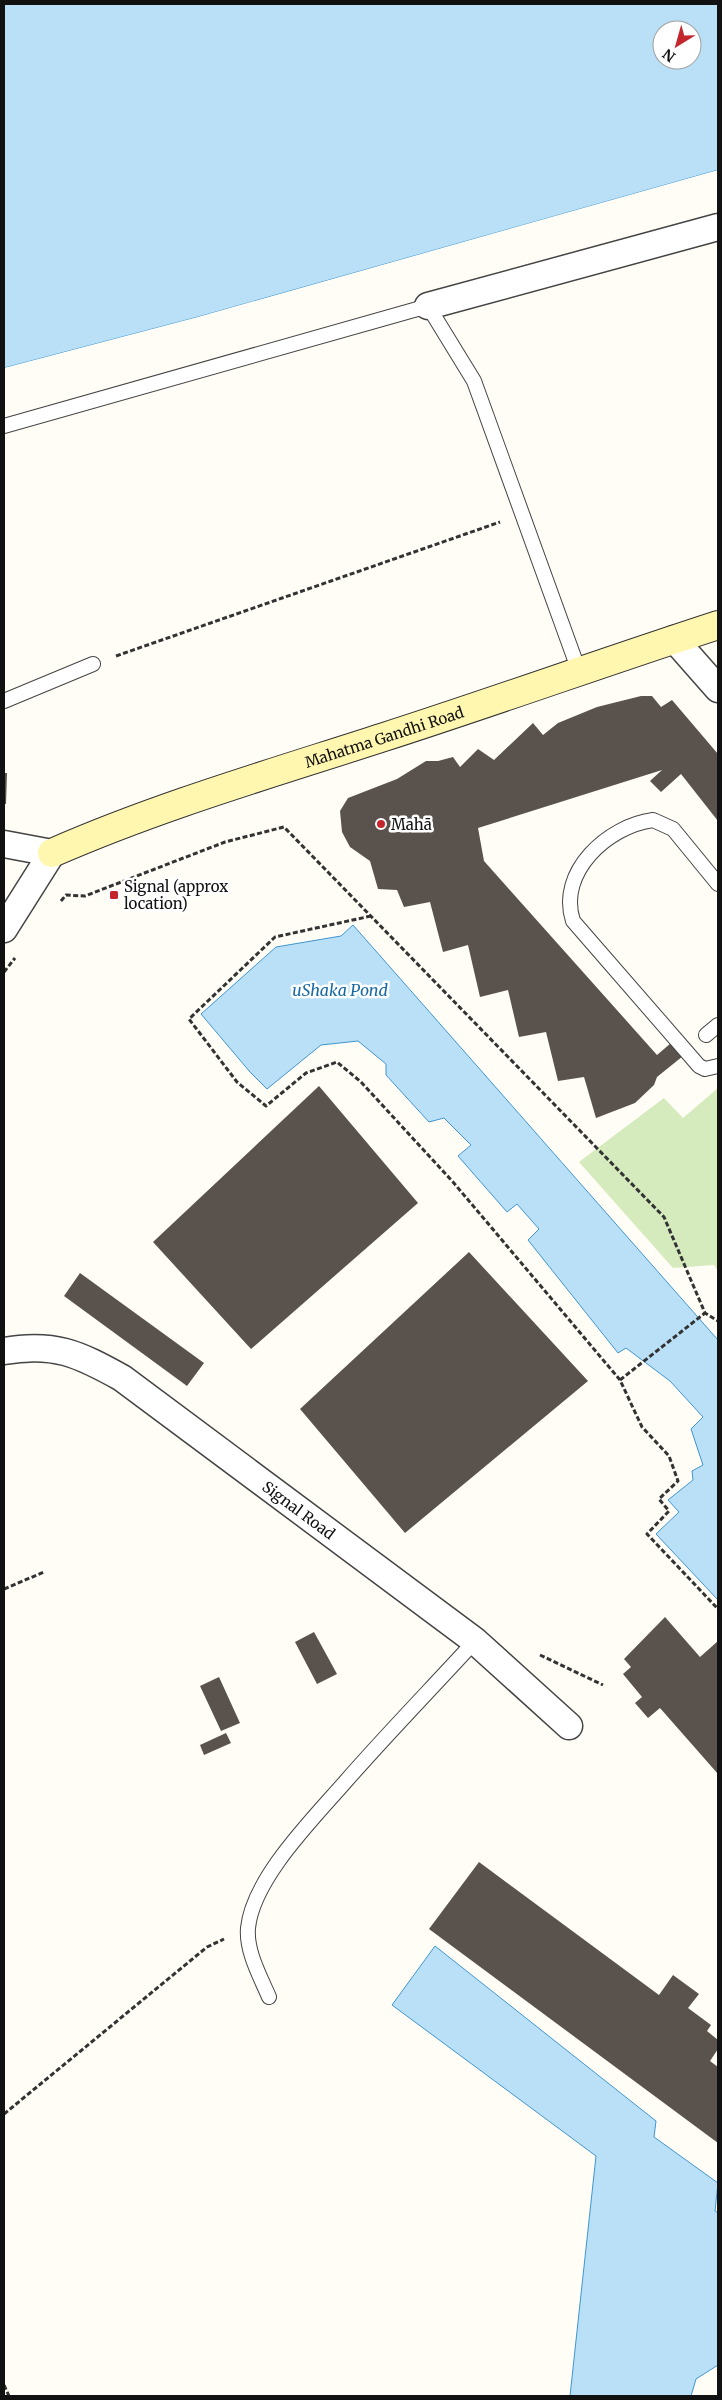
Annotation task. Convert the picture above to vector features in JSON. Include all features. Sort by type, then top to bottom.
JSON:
[{"type":"street","points":[[428,306],[718,227]]},
{"type":"street","name":"Mahatma Gandhi Road","points":[[52,853],[90,837],[260,777],[718,625]]},
{"type":"street","points":[[674,639],[718,690]]},
{"type":"street","points":[[4,844],[52,853],[4,930]]},
{"type":"street","name":"Signal Road","points":[[4,1352],[28,1347],[57,1349],[86,1359],[122,1378],[475,1641],[569,1726]]},
{"type":"lane","points":[[4,426],[428,306],[474,381],[580,671]]},
{"type":"lane","points":[[4,701],[93,664]]},
{"type":"lane","points":[[718,884],[673,829],[653,820],[626,827],[598,846],[577,870],[569,901],[573,920],[699,1066],[705,1069],[718,1066]]},
{"type":"lane","points":[[706,1035],[718,1025]]},
{"type":"lane","points":[[269,1997],[250,1951],[248,1929],[258,1895],[292,1841],[371,1752],[475,1641]]},
{"type":"path","points":[[93,664],[524,514]]},
{"type":"path","points":[[59,902],[66,895],[85,896],[225,842],[284,827],[664,1217],[705,1313],[718,1321]]},
{"type":"path","points":[[371,916],[275,937],[189,1019],[238,1082],[266,1106],[306,1073],[337,1062],[361,1082],[453,1182],[620,1380],[642,1427],[669,1456],[678,1481],[659,1499],[669,1511],[646,1534],[718,1609]]},
{"type":"path","points":[[4,972],[18,954]]},
{"type":"path","points":[[620,1380],[705,1313]]},
{"type":"path","points":[[4,1589],[44,1572]]},
{"type":"path","points":[[4,2114],[207,1947],[248,1929]]},
{"type":"path","points":[[4,2385],[9,2396]]},
{"type":"green space","points":[[718,1088],[718,1271],[714,1265],[673,1268],[579,1162],[664,1098],[683,1118]]},
{"type":"water","points":[[4,4],[718,4],[718,170],[198,317],[4,368]]},
{"type":"water","name":"uShaka Pond","points":[[353,925],[718,1340],[718,1600],[656,1534],[679,1512],[668,1500],[693,1480],[692,1471],[703,1465],[691,1429],[703,1417],[670,1381],[626,1348],[618,1353],[528,1240],[539,1229],[517,1204],[507,1212],[458,1156],[471,1145],[444,1118],[429,1122],[386,1075],[386,1064],[358,1041],[321,1045],[267,1089],[250,1072],[201,1014],[276,947],[341,936]]},
{"type":"water","points":[[435,1946],[656,2121],[654,2137],[718,2183],[715,2211],[718,2213],[718,2365],[696,2379],[691,2396],[570,2396],[596,2156],[392,2005]]},
{"type":"pier","points":[[718,170],[718,172],[198,319],[4,371],[4,368],[198,317]]},
{"type":"building","points":[[641,696],[652,696],[661,707],[672,700],[718,754],[718,821],[681,774],[661,792],[650,781],[662,770],[478,828],[484,861],[657,1055],[671,1043],[683,1056],[657,1077],[654,1085],[635,1103],[596,1118],[584,1077],[558,1081],[546,1032],[519,1037],[508,990],[480,997],[468,945],[443,952],[430,902],[404,907],[397,890],[378,889],[370,861],[350,847],[342,832],[340,811],[348,798],[397,779],[426,761],[438,761],[453,757],[460,767],[478,749],[494,760],[533,723],[543,735],[558,723],[597,707]]},
{"type":"building","points":[[4,773],[7,773],[6,804],[4,804]]},
{"type":"building","points":[[319,1086],[418,1203],[251,1349],[153,1242]]},
{"type":"building","points":[[469,1252],[588,1381],[405,1533],[300,1409]]},
{"type":"building","points":[[80,1273],[204,1363],[187,1386],[64,1296]]},
{"type":"building","points":[[665,1617],[700,1657],[718,1641],[718,1774],[660,1708],[648,1718],[635,1703],[642,1697],[623,1674],[631,1667],[624,1659]]},
{"type":"building","points":[[314,1632],[337,1674],[317,1684],[295,1642]]},
{"type":"building","points":[[219,1677],[240,1723],[221,1731],[200,1686]]},
{"type":"building","points":[[226,1733],[231,1743],[204,1755],[200,1745]]},
{"type":"building","points":[[479,1862],[659,1995],[673,1975],[699,1994],[688,2008],[711,2025],[707,2031],[718,2040],[718,2049],[710,2061],[718,2067],[718,2143],[429,1929]]},
{"type":"place","name":"Mahā","points":[[381,824]]},
{"type":"place","name":"Signal (approx location)","points":[[114,895]]}]
